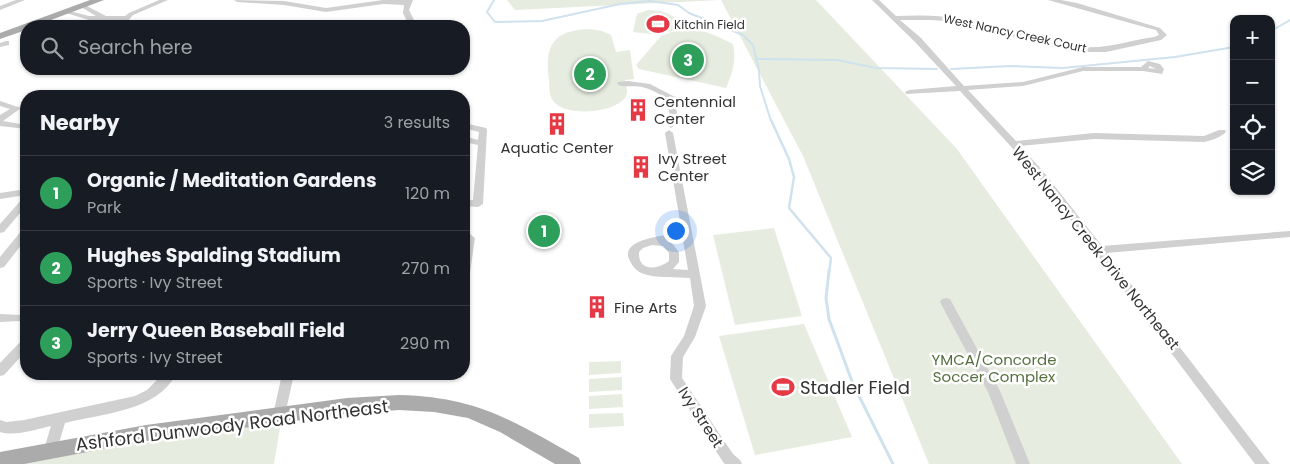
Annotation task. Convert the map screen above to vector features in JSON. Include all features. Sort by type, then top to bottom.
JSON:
[{"type":"main road","points":[[44,20],[99,0]]},
{"type":"main road","points":[[2,41],[20,30]]},
{"type":"main road","name":"Ashford Dunwoody Road Northeast","points":[[0,460],[50,449],[146,433],[368,403],[437,403],[484,416],[572,464]]},
{"type":"street","points":[[0,8],[12,1],[22,0]]},
{"type":"street","points":[[66,12],[81,17],[125,18],[139,10],[165,0]]},
{"type":"street","points":[[237,0],[284,3],[326,10],[384,2],[408,1],[406,14],[409,20]]},
{"type":"street","name":"West Nancy Creek Drive Northeast","points":[[875,0],[918,40],[1039,172],[1263,464]]},
{"type":"street","name":"West Nancy Creek Court","points":[[894,18],[949,19],[1063,46],[1088,50],[1119,48],[1139,41],[1155,40],[1163,35],[1158,29],[1150,26],[1077,5],[1052,0]]},
{"type":"street","points":[[83,6],[106,18]]},
{"type":"street","points":[[909,92],[1024,84],[1083,69],[1102,67],[1143,69]]},
{"type":"street","name":"Ivy Street","points":[[621,84],[636,82],[672,99],[674,122],[670,129],[700,306],[689,337],[677,356],[676,380],[728,458],[736,464]]},
{"type":"street","points":[[0,103],[17,108],[0,121]]},
{"type":"street","points":[[0,121],[20,126]]},
{"type":"street","points":[[470,127],[483,130],[478,204],[470,203]]},
{"type":"street","points":[[1013,144],[1094,136],[1204,139],[1222,132]]},
{"type":"street","points":[[470,140],[481,143]]},
{"type":"street","points":[[0,196],[20,193]]},
{"type":"street","points":[[0,230],[20,207]]},
{"type":"street","points":[[1100,250],[1290,234]]},
{"type":"street","points":[[688,236],[640,244],[635,248],[632,258],[638,267],[650,272],[694,274]]},
{"type":"street","points":[[0,264],[20,239]]},
{"type":"street","points":[[652,241],[660,241],[671,247],[675,257],[670,267],[658,272]]},
{"type":"street","points":[[946,302],[994,391],[1023,464]]},
{"type":"street","points":[[0,318],[18,318]]},
{"type":"street","points":[[0,370],[20,350]]},
{"type":"street","points":[[0,426],[6,428],[24,426],[137,401],[151,394],[164,380]]},
{"type":"street","points":[[278,415],[287,380]]},
{"type":"street","points":[[50,449],[60,418]]},
{"type":"green space","points":[[507,0],[720,0],[515,10]]},
{"type":"green space","name":"YMCA/Concorde Soccer Complex","points":[[721,0],[816,0],[957,149],[1182,464],[929,464],[803,156]]},
{"type":"green space","name":"Kitchin Field","points":[[648,10],[668,14],[683,27],[660,35],[633,32],[637,14]]},
{"type":"green space","points":[[685,27],[709,33],[733,44],[734,61],[726,88],[639,69],[636,65],[661,36]]},
{"type":"green space","points":[[591,29],[611,35],[616,52],[630,50],[634,79],[625,80],[627,94],[625,98],[611,107],[591,111],[562,108],[553,101],[550,93],[548,57],[550,48],[554,41],[568,32]]},
{"type":"green space","points":[[552,223],[556,238],[534,240],[533,224]]},
{"type":"green space","points":[[774,228],[802,316],[735,325],[713,235]]},
{"type":"green space","name":"Stadler Field","points":[[804,324],[852,437],[755,455],[719,336]]},
{"type":"green space","points":[[621,361],[621,373],[589,375],[589,362]]},
{"type":"green space","points":[[622,377],[622,390],[589,392],[589,379]]},
{"type":"green space","points":[[622,394],[623,407],[589,409],[589,396]]},
{"type":"green space","points":[[623,413],[624,426],[589,428],[589,414]]},
{"type":"green space","points":[[281,422],[274,464],[18,464],[49,457]]},
{"type":"waterway","points":[[494,0],[487,12],[495,22],[542,21],[620,4],[650,1],[678,5],[689,13],[743,35],[753,45],[759,71],[760,86],[771,121]]},
{"type":"waterway","points":[[1275,29],[1290,20]]},
{"type":"waterway","points":[[951,69],[1010,66],[1063,68],[1175,57],[1230,48]]},
{"type":"waterway","points":[[757,59],[837,60],[876,68],[937,69]]},
{"type":"waterway","points":[[771,120],[789,159],[794,177],[789,208],[831,258],[829,273]]},
{"type":"waterway","points":[[829,271],[826,298],[829,319],[853,384],[893,464]]},
{"type":"place","name":"Kitchin Field","points":[[658,24]]},
{"type":"place","name":"Jerry Queen Baseball Field","points":[[688,60]]},
{"type":"place","name":"Hughes Spalding Stadium","points":[[590,74]]},
{"type":"place","name":"Centennial Center","points":[[638,110]]},
{"type":"place","name":"Aquatic Center","points":[[557,124]]},
{"type":"place","name":"Ivy Street Center","points":[[641,167]]},
{"type":"place","name":"Organic / Meditation Gardens","points":[[544,231]]},
{"type":"place","name":"Fine Arts","points":[[597,307]]},
{"type":"place","name":"Stadler Field","points":[[783,387]]}]
